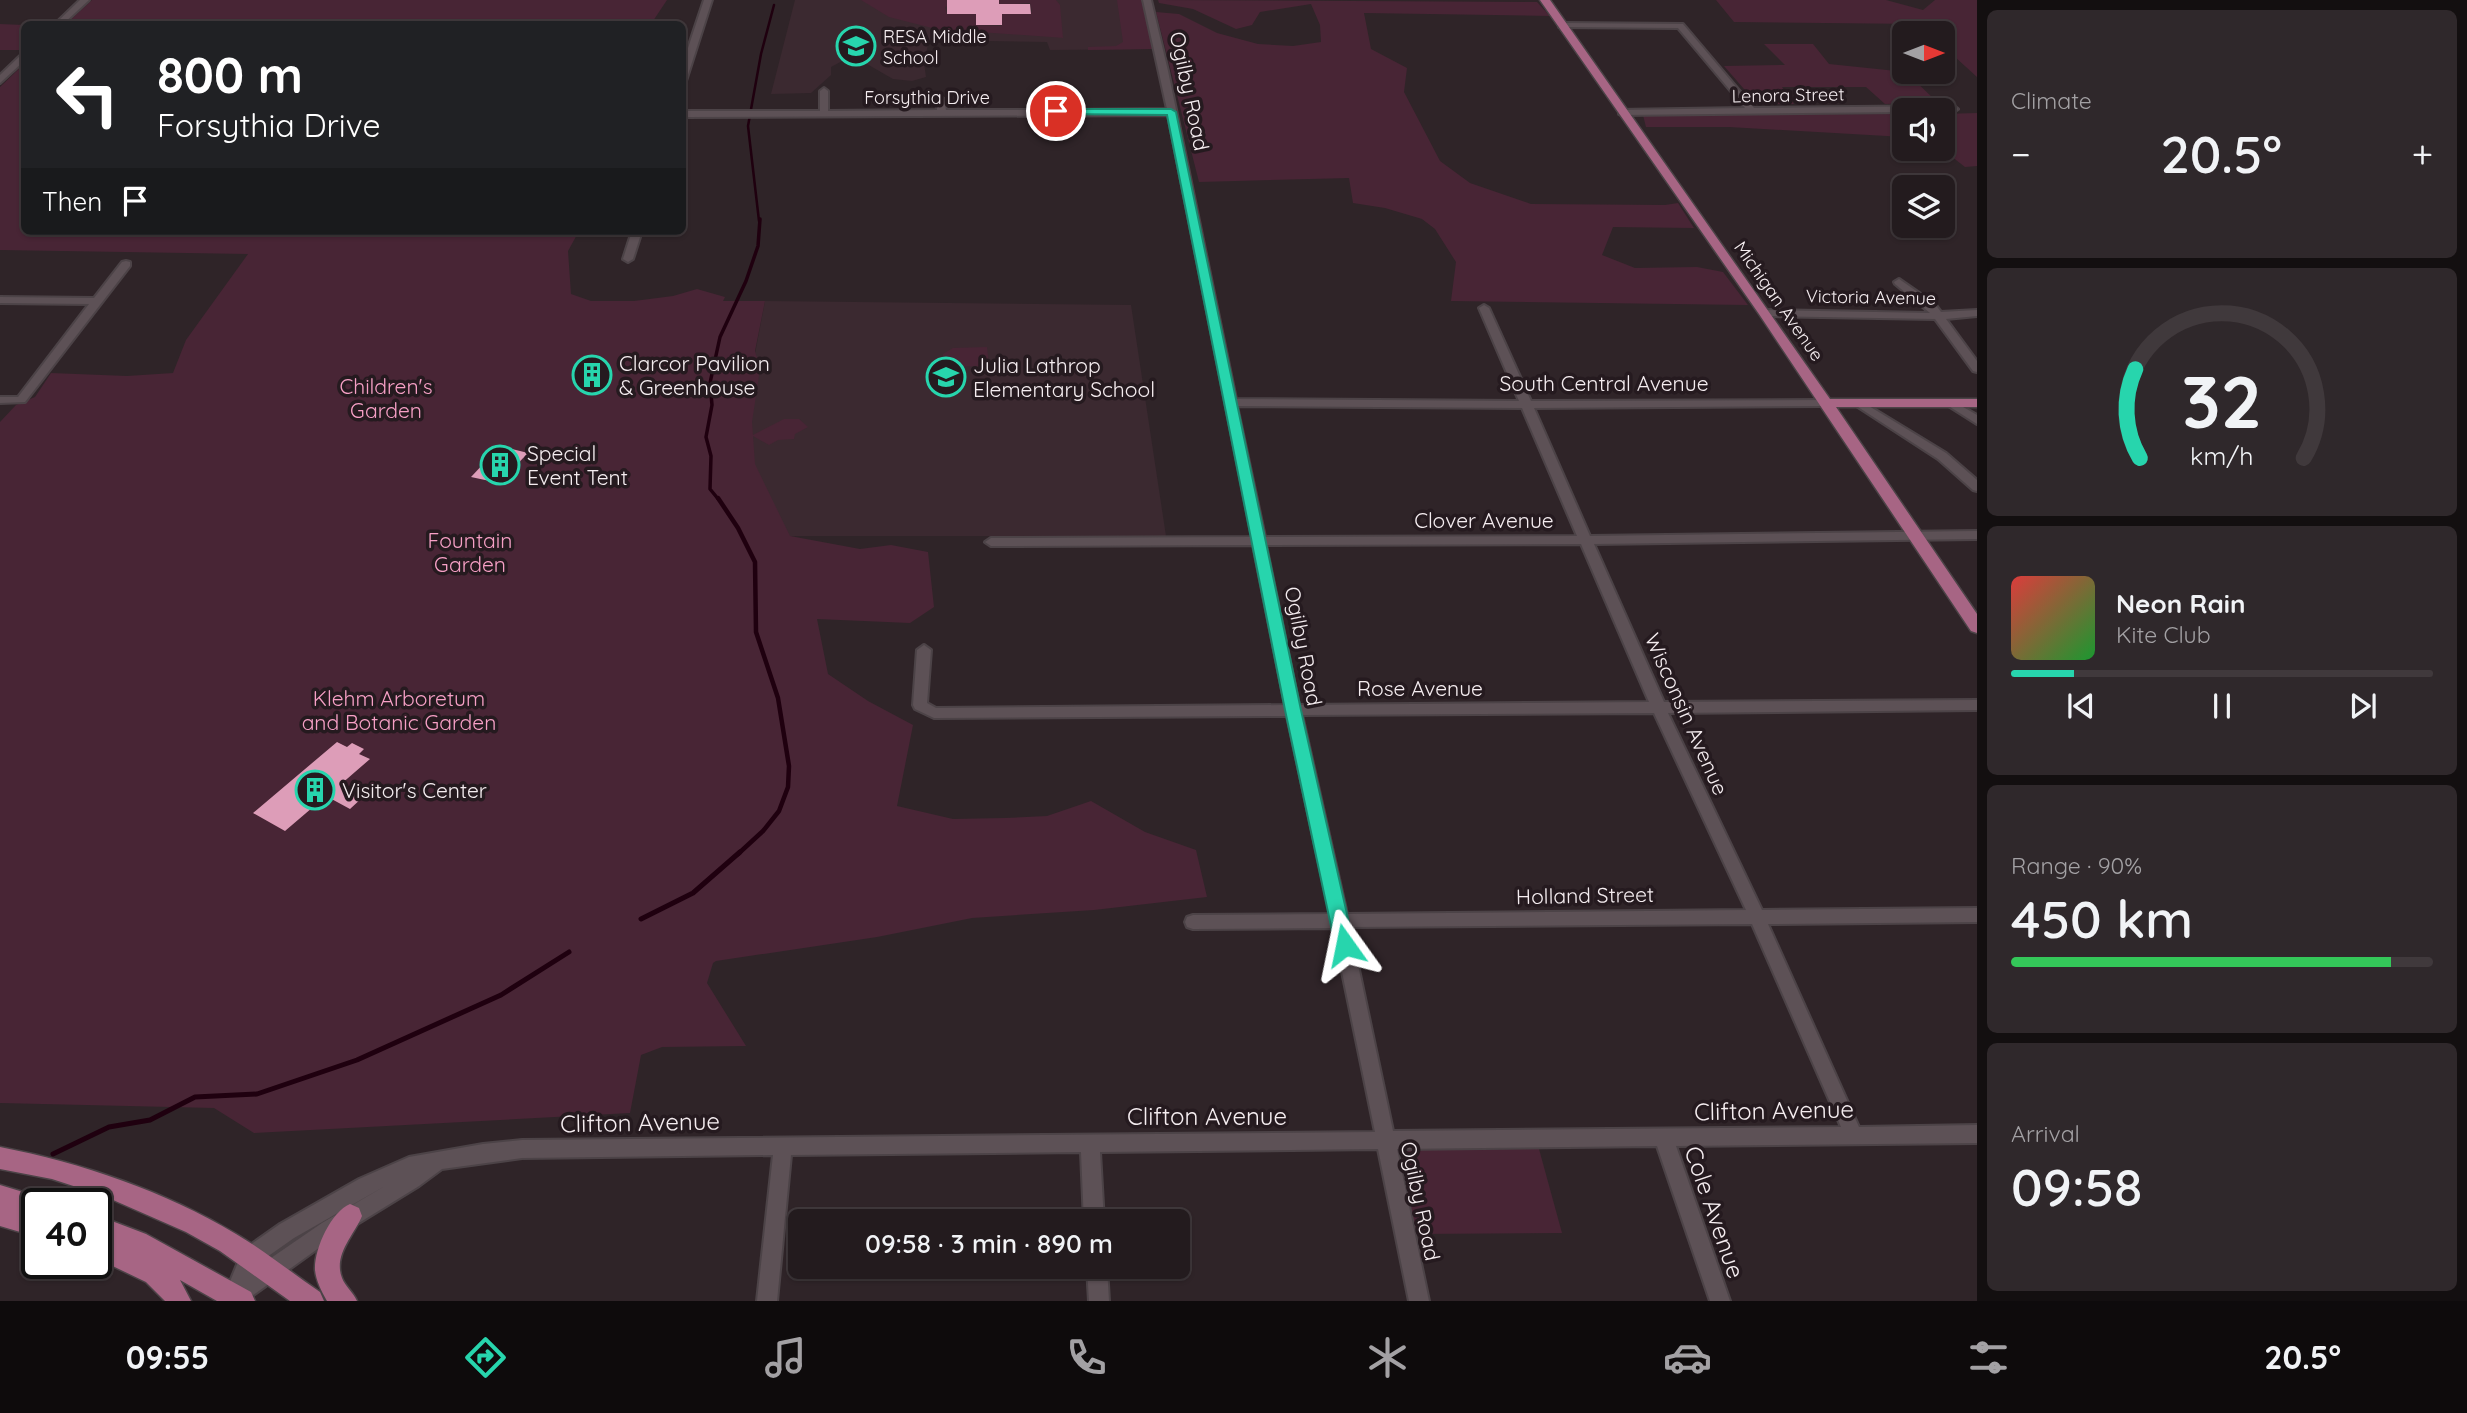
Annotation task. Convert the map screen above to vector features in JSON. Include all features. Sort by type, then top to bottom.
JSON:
[{"type":"main road","name":"Michigan Avenue","points":[[1545,0],[1765,313],[1976,625]]},
{"type":"main road","name":"South Central Avenue","points":[[1826,403],[1977,403]]},
{"type":"main road","points":[[0,1158],[52,1168],[108,1186],[195,1224],[260,1264],[311,1301]]},
{"type":"main road","points":[[0,1196],[21,1202]]},
{"type":"main road","points":[[0,1214],[21,1220]]},
{"type":"main road","points":[[344,1301],[330,1288],[326,1277],[333,1245],[350,1216]]},
{"type":"main road","points":[[112,1233],[138,1242],[236,1299]]},
{"type":"main road","points":[[112,1254],[159,1276],[172,1287],[178,1301]]},
{"type":"street","points":[[62,21],[85,0]]},
{"type":"street","points":[[686,69],[708,0]]},
{"type":"street","name":"Ogilby Road","points":[[1147,0],[1164,71],[1293,710],[1340,920],[1419,1301]]},
{"type":"street","points":[[1562,25],[1680,26],[1753,112]]},
{"type":"street","points":[[0,80],[21,60]]},
{"type":"street","points":[[1054,90],[1056,111]]},
{"type":"street","points":[[824,91],[824,112]]},
{"type":"street","points":[[940,99],[942,113]]},
{"type":"street","name":"Lenora Street","points":[[1622,112],[1892,110]]},
{"type":"street","name":"Forsythia Drive","points":[[686,114],[1171,112]]},
{"type":"street","points":[[628,260],[636,235]]},
{"type":"street","points":[[0,400],[21,400],[127,264]]},
{"type":"street","points":[[1899,282],[1931,306],[1977,369]]},
{"type":"street","points":[[0,300],[97,300]]},
{"type":"street","name":"Wisconsin Avenue","points":[[1484,308],[1659,708],[1757,917],[1854,1136]]},
{"type":"street","name":"Victoria Avenue","points":[[1765,313],[1936,316],[1977,313]]},
{"type":"street","name":"South Central Avenue","points":[[1232,402],[1527,405],[1826,403]]},
{"type":"street","points":[[1859,403],[1941,456],[1977,487]]},
{"type":"street","points":[[1951,403],[1977,420]]},
{"type":"street","name":"Clover Avenue","points":[[991,542],[1587,540],[1977,535]]},
{"type":"street","name":"Rose Avenue","points":[[924,650],[920,705],[934,713],[1977,705]]},
{"type":"street","name":"Holland Street","points":[[1193,922],[1977,915]]},
{"type":"street","name":"Clifton Avenue","points":[[236,1299],[287,1231],[377,1180],[408,1166],[523,1149],[1977,1134]]},
{"type":"street","name":"Cole Avenue","points":[[1664,1138],[1720,1301]]},
{"type":"street","points":[[1090,1143],[1093,1209]]},
{"type":"street","points":[[767,1301],[783,1146]]},
{"type":"street","name":"Clifton Avenue","points":[[260,1264],[412,1181],[438,1161]]},
{"type":"street","points":[[1098,1279],[1099,1301]]},
{"type":"shaded area","name":"RESA Middle School","points":[[795,0],[1142,0],[1153,49],[1050,50],[1047,42],[929,40],[924,63],[926,77],[912,81],[893,79],[860,60],[844,60],[831,67],[831,75],[811,93],[771,94]]},
{"type":"shaded area","name":"Julia Lathrop Elementary School","points":[[765,301],[1131,305],[1166,536],[765,536],[737,449]]},
{"type":"green space","points":[[92,0],[667,0],[653,21],[69,21]]},
{"type":"green space","points":[[861,0],[987,0],[945,7],[947,14],[979,13],[976,25],[1002,26],[999,13],[1031,14],[1032,10],[1030,3],[999,5],[999,0],[1056,0],[1060,5],[1063,38],[936,29],[889,17]]},
{"type":"green space","points":[[1117,0],[1141,0],[1153,49],[1088,50],[1088,47],[1116,46],[1123,42]]},
{"type":"green space","points":[[1158,0],[1537,2],[1550,16],[1364,13],[1371,49],[1407,68],[1404,92],[1440,161],[1470,183],[1531,204],[1678,203],[1694,228],[1613,227],[1602,255],[1635,268],[1697,267],[1723,272],[1748,305],[1451,301],[1456,262],[1435,229],[1422,219],[1385,208],[1353,203],[1349,178],[1199,182],[1156,12],[1179,14],[1217,33],[1258,44],[1293,46],[1321,42],[1320,25],[1311,4],[1260,12],[1252,25],[1236,29],[1193,9],[1159,3]]},
{"type":"green space","points":[[1716,0],[1886,0],[1923,10],[1935,0],[1977,0],[1977,77],[1955,57],[1955,21],[1892,21],[1892,24],[1734,22]]},
{"type":"green space","points":[[0,24],[21,25],[21,50],[0,50]]},
{"type":"green space","points":[[1764,44],[1813,44],[1829,64],[1892,71],[1892,84],[1918,84],[1933,98],[1892,98],[1892,104],[1885,104],[1866,87],[1782,87],[1794,104],[1757,104],[1724,66],[1785,65]]},
{"type":"green space","name":"Klehm Arboretum and Botanic Garden","points":[[21,67],[21,235],[577,235],[568,251],[571,294],[591,301],[634,301],[673,296],[697,289],[725,297],[723,301],[765,301],[755,351],[760,369],[752,422],[753,435],[784,419],[799,419],[808,427],[795,434],[794,439],[778,440],[769,445],[753,436],[755,464],[790,536],[860,549],[891,545],[928,552],[934,607],[910,623],[817,619],[828,674],[868,701],[913,725],[897,806],[953,819],[1005,818],[1047,816],[1091,801],[1145,832],[1196,850],[1207,897],[1094,910],[972,918],[877,937],[716,961],[707,983],[746,1046],[662,1047],[641,1055],[630,1113],[254,1133],[214,1108],[0,1103],[0,422],[16,405],[35,397],[51,373],[127,376],[173,373],[186,340],[248,254],[0,250],[0,87]]},
{"type":"green space","points":[[1977,113],[1977,166],[1965,167],[1955,159],[1955,114]]},
{"type":"green space","points":[[1892,114],[1892,136],[1729,127],[1646,127],[1643,115]]},
{"type":"green space","points":[[987,347],[989,366],[943,367],[943,354],[953,348]]},
{"type":"green space","points":[[1539,1149],[1562,1233],[1415,1234],[1400,1165],[1404,1153],[1411,1150]]},
{"type":"building","points":[[947,0],[999,0],[999,4],[1030,4],[1031,14],[1002,14],[1002,25],[976,25],[976,14],[947,14]]},
{"type":"building","name":"Clarcor Pavilion & Greenhouse","points":[[585,369],[601,369],[596,390],[580,390]]},
{"type":"building","name":"Special Event Tent","points":[[500,446],[528,453],[499,483],[471,477]]},
{"type":"building","name":"Visitor's Center","points":[[337,742],[347,747],[352,743],[364,749],[359,754],[370,759],[340,785],[363,797],[350,809],[326,796],[285,831],[253,813]]},
{"type":"waterway","points":[[759,221],[748,126],[761,54],[774,5]]},
{"type":"waterway","points":[[719,500],[710,489],[711,456],[706,437],[712,405],[710,383],[720,337],[746,281],[758,246],[760,219]]},
{"type":"waterway","points":[[718,498],[738,528],[755,562],[756,632],[778,698],[789,766],[788,787],[779,811],[763,831],[738,854]]},
{"type":"waterway","points":[[641,919],[693,893],[740,852]]},
{"type":"waterway","points":[[53,1154],[109,1127],[150,1120],[195,1097],[257,1094],[357,1060],[501,995],[569,952]]},
{"type":"place","name":"RESA Middle School","points":[[856,46]]},
{"type":"place","name":"Clarcor Pavilion & Greenhouse","points":[[592,375]]},
{"type":"place","name":"Julia Lathrop Elementary School","points":[[946,377]]},
{"type":"place","name":"Special Event Tent","points":[[500,465]]},
{"type":"place","name":"Visitor's Center","points":[[315,790]]},
{"type":"route","points":[[1056,111],[1171,112],[1237,425],[1293,710],[1345,945]]},
{"type":"park label","name":"Children's Garden","points":[[386,398]]},
{"type":"park label","name":"Fountain Garden","points":[[470,552]]}]
